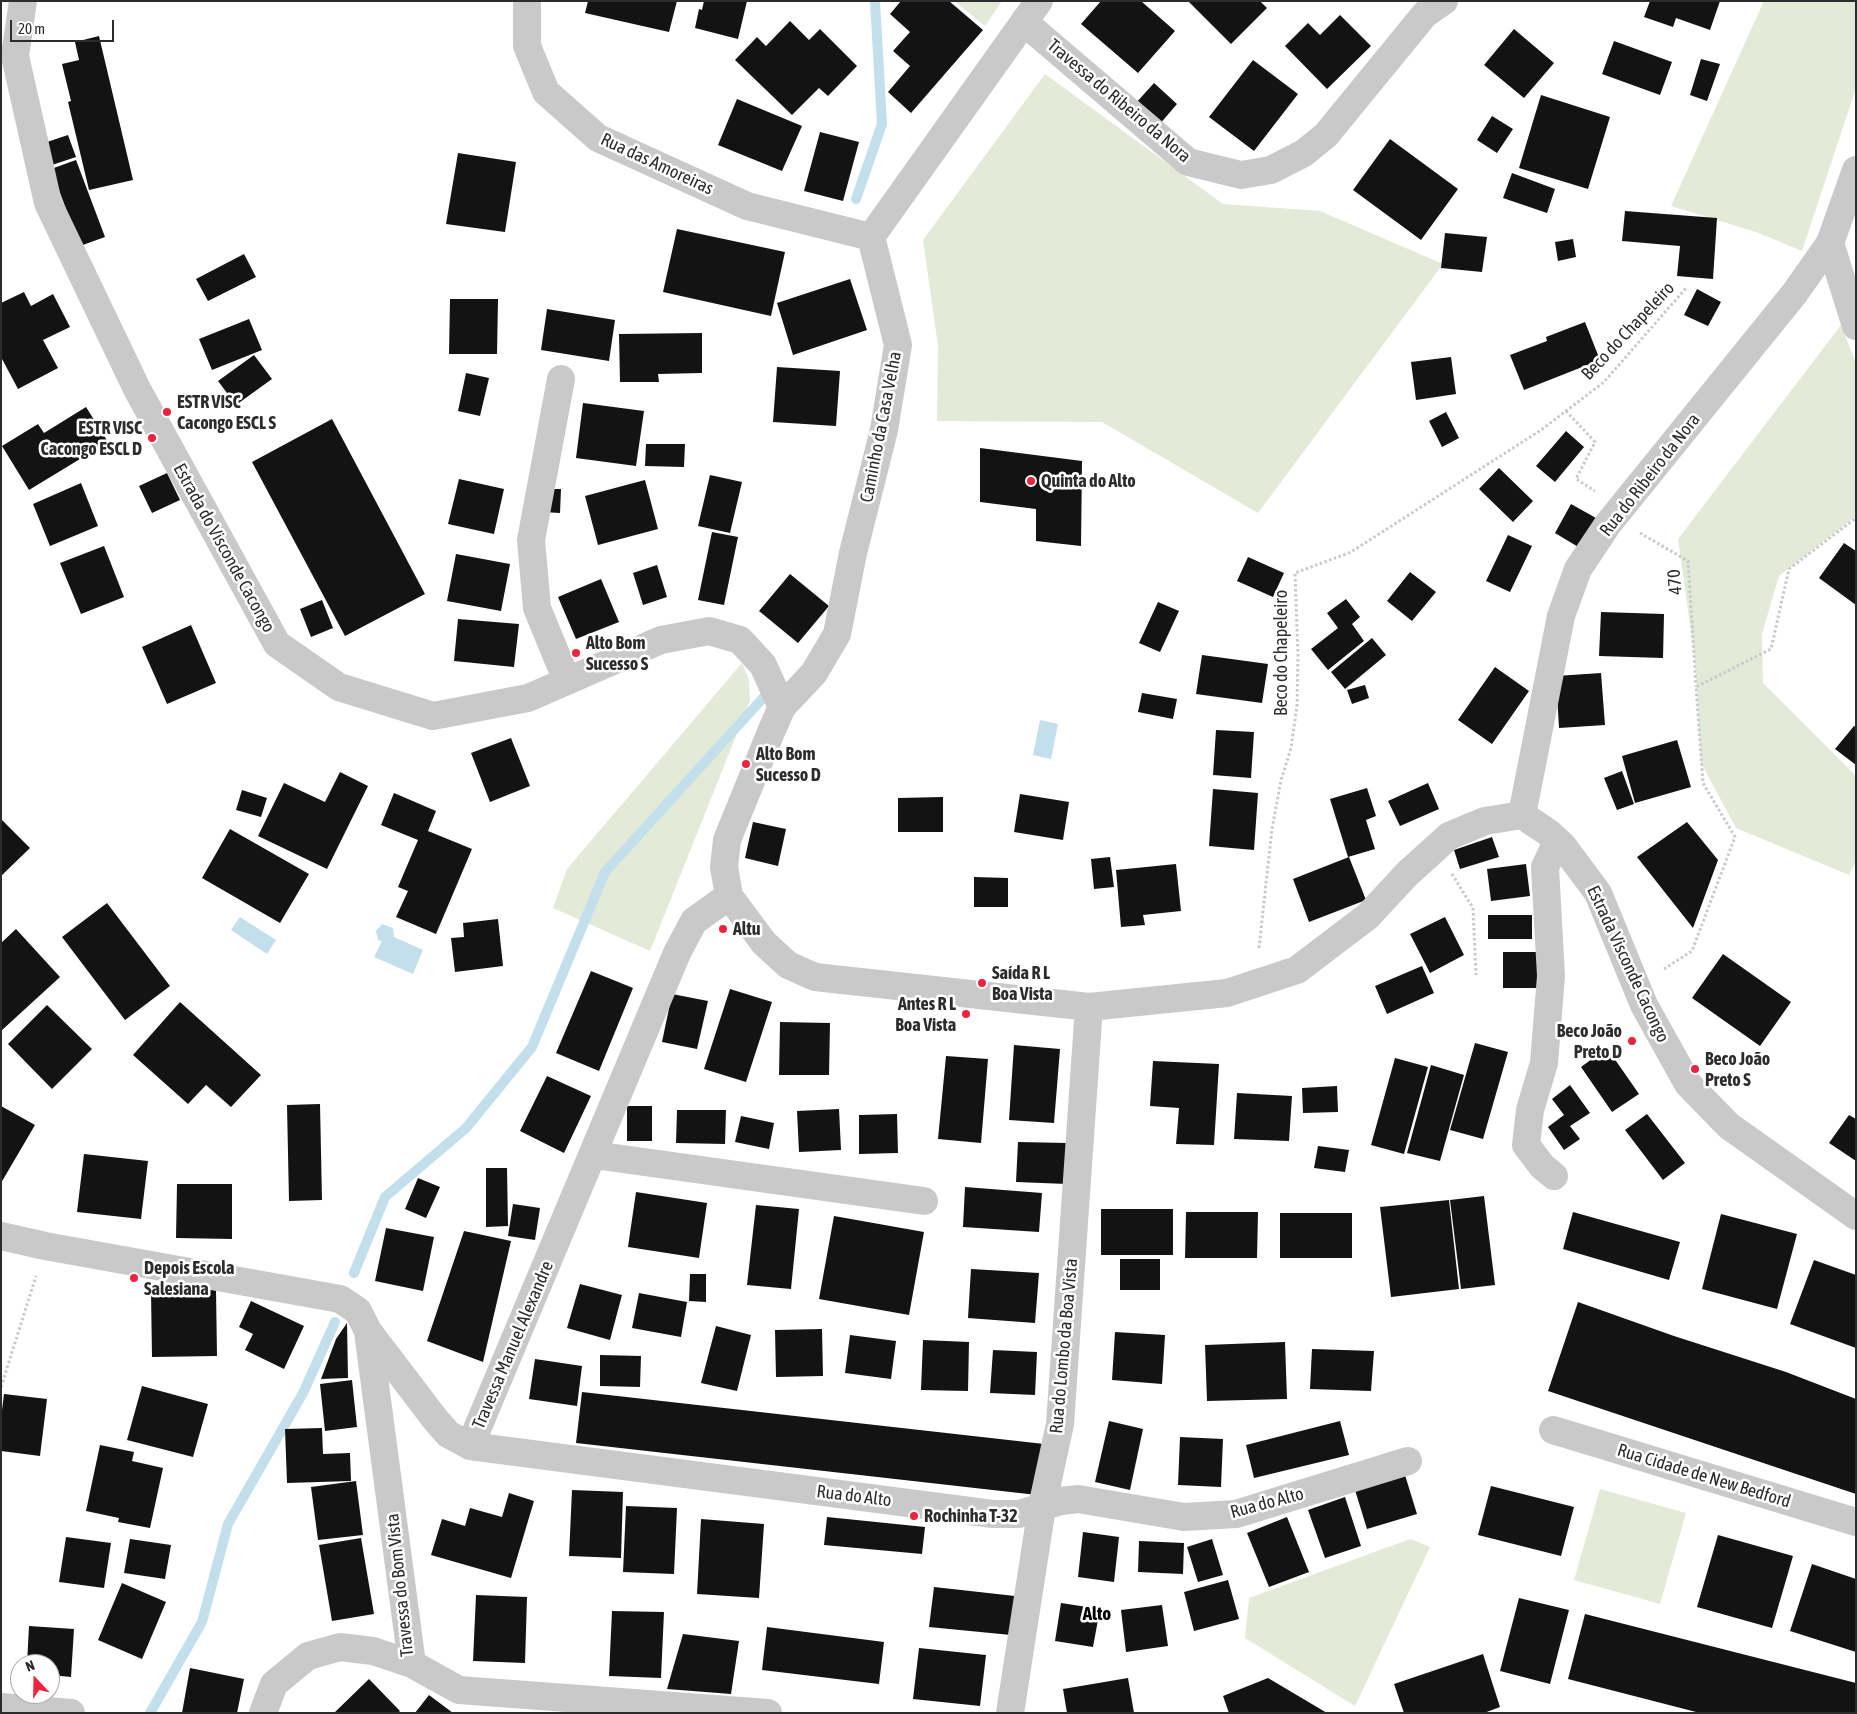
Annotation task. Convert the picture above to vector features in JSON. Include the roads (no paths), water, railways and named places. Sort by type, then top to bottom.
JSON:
[{"type":"street","name":"Estrada do Visconde Cacongo","points":[[23,1],[15,56],[48,203],[137,389],[277,644],[339,687],[433,716],[528,698],[661,640],[709,631],[740,640],[764,665],[782,708]]},
{"type":"street","name":"Rua das Amoreiras","points":[[527,1],[527,46],[546,92],[598,138],[748,206],[872,238]]},
{"type":"street","name":"Travessa do Ribeiro da Nora","points":[[1032,12],[1188,162],[1241,175],[1270,170],[1304,154],[1326,135],[1425,14],[1444,1]]},
{"type":"street","points":[[872,238],[1032,12]]},
{"type":"street","name":"Rua do Ribeiro da Nora","points":[[1522,815],[1561,616],[1578,569],[1618,513],[1794,294],[1830,243],[1856,170]]},
{"type":"street","name":"Caminho da Casa Velha","points":[[782,708],[814,673],[837,634],[853,553],[884,430],[898,345],[872,238]]},
{"type":"street","points":[[1830,243],[1856,326]]},
{"type":"street","points":[[561,379],[531,540],[537,608],[567,681]]},
{"type":"street","points":[[782,708],[728,840],[724,867],[729,896],[764,943],[788,965],[815,977],[1090,1006],[1228,993],[1297,970],[1368,916],[1407,874],[1448,836],[1484,821],[1522,815]]},
{"type":"street","name":"Estrada Visconde Cacongo","points":[[1522,815],[1549,832],[1563,846],[1598,893],[1636,986],[1688,1084],[1729,1126],[1856,1216]]},
{"type":"street","points":[[1554,1176],[1542,1166],[1526,1145],[1530,1110],[1544,1063],[1551,976],[1545,866],[1553,850],[1563,846]]},
{"type":"street","name":"Travessa Manuel Alexandre","points":[[1,1236],[45,1246],[340,1299],[358,1311],[368,1331],[448,1434],[470,1446],[594,1155],[677,953],[694,921],[729,896]]},
{"type":"street","name":"Rua do Lombo da Boa Vista","points":[[1010,1713],[1042,1507],[1060,1424],[1090,1006]]},
{"type":"street","points":[[594,1155],[924,1201]]},
{"type":"street","name":"Travessa do Bom Vista","points":[[263,1713],[274,1684],[308,1656],[340,1647],[373,1651],[412,1664],[368,1331]]},
{"type":"street","name":"Rua Cidade de New Bedford","points":[[1553,1430],[1856,1522]]},
{"type":"street","name":"Rua do Alto","points":[[470,1446],[994,1514],[1019,1514],[1078,1498],[1184,1517],[1236,1514],[1408,1461]]},
{"type":"street","points":[[412,1664],[463,1701],[768,1713]]},
{"type":"street","points":[[1,1707],[70,1713]]},
{"type":"water","points":[[1040,720],[1058,724],[1051,759],[1033,755]]},
{"type":"water","points":[[240,917],[276,940],[267,954],[231,930]]},
{"type":"water","points":[[382,924],[393,928],[394,937],[423,950],[413,974],[374,957],[382,941],[378,940],[376,931]]},
{"type":"waterway","points":[[856,199],[882,124],[875,1]]},
{"type":"waterway","points":[[354,1273],[385,1197],[466,1128],[532,1047],[605,872],[763,698]]},
{"type":"waterway","points":[[150,1713],[202,1622],[228,1524],[303,1393],[335,1322]]},
{"type":"place","name":"ESTR VISC Cacongo ESCL S","points":[[167,412]]},
{"type":"place","name":"ESTR VISC Cacongo ESCL D","points":[[152,438]]},
{"type":"place","name":"Quinta do Alto","points":[[1031,481]]},
{"type":"place","name":"Alto Bom Sucesso S","points":[[576,653]]},
{"type":"place","name":"Alto Bom Sucesso D","points":[[746,764]]},
{"type":"place","name":"Altu","points":[[723,929]]},
{"type":"place","name":"Saída R L Boa Vista","points":[[982,983]]},
{"type":"place","name":"Antes R L Boa Vista","points":[[966,1014]]},
{"type":"place","name":"Beco João Preto D","points":[[1632,1041]]},
{"type":"place","name":"Beco João Preto S","points":[[1695,1069]]},
{"type":"place","name":"Depois Escola Salesiana","points":[[134,1278]]},
{"type":"place","name":"Rochinha T-32","points":[[914,1516]]},
{"type":"district","name":"Alto","points":[[1097,1614]]}]
